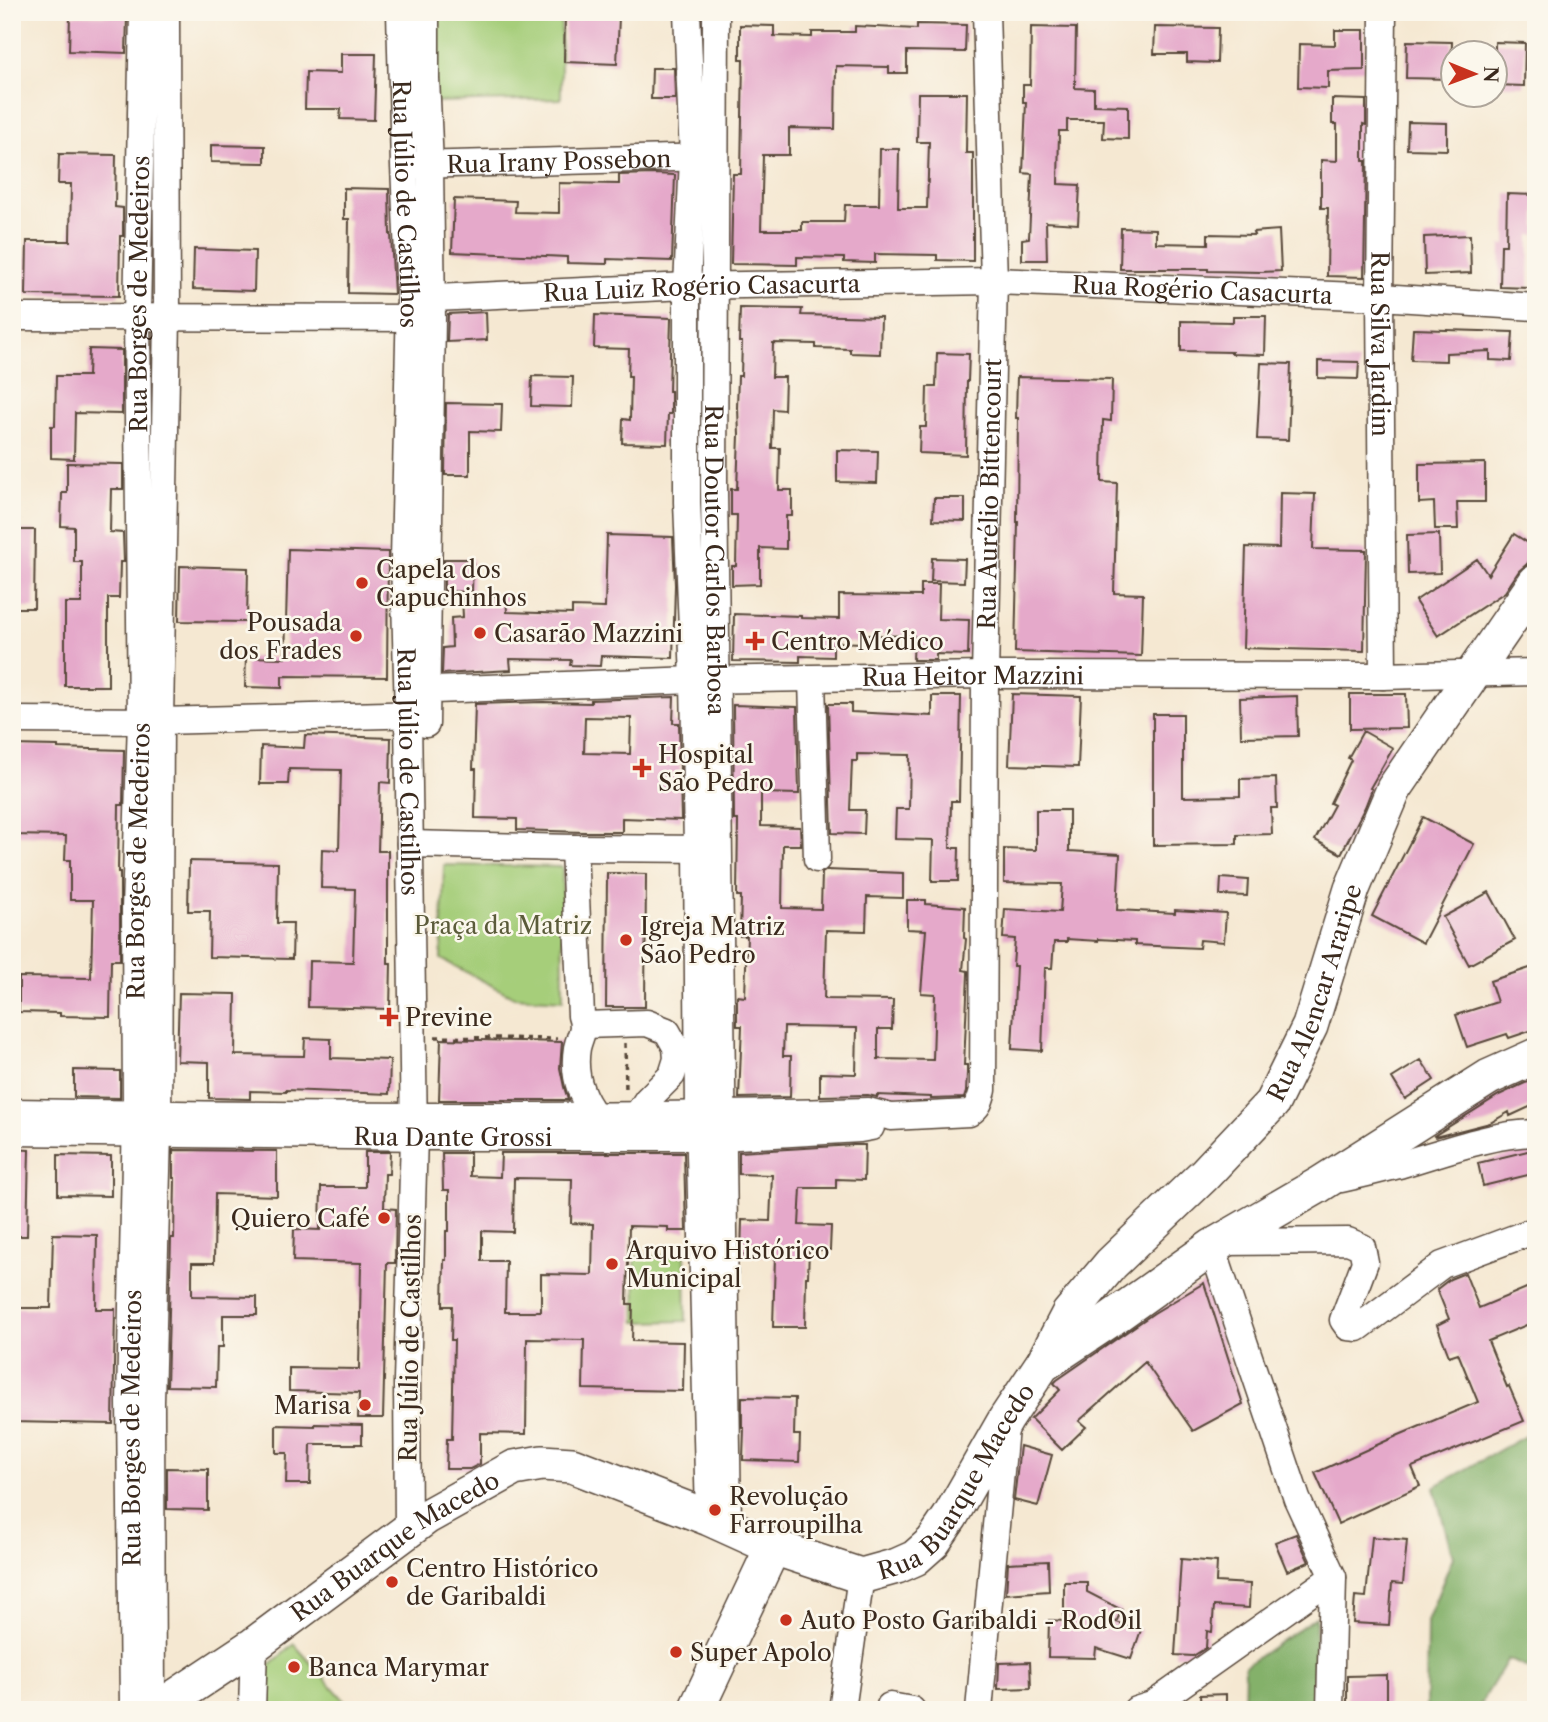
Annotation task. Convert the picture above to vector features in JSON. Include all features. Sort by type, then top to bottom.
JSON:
[{"type":"main road","name":"Rua Alencar Araripe","points":[[1042,1365],[1069,1314],[1111,1264],[1204,1175],[1272,1103],[1310,1026],[1352,889],[1394,789],[1536,582]]},
{"type":"main road","name":"Rua Buarque Macedo","points":[[154,1710],[254,1645],[417,1523],[514,1468],[542,1463],[572,1465],[718,1522],[772,1547],[861,1576],[915,1558],[933,1542],[950,1517],[1006,1419],[1042,1365],[1217,1245],[1319,1185],[1489,1077],[1536,1056]]},
{"type":"main road","points":[[696,1710],[772,1547]]},
{"type":"street","name":"Rua Borges de Medeiros","points":[[143,12],[137,317],[151,721]]},
{"type":"street","name":"Rua Borges de Medeiros","points":[[133,1710],[146,1123],[151,721],[167,317],[166,12]]},
{"type":"street","name":"Rua Júlio de Castilhos","points":[[400,12],[417,165],[420,308],[404,558],[417,703],[419,844],[421,1126],[416,1306],[407,1381],[417,1523]]},
{"type":"street","name":"Rua Júlio de Castilhos","points":[[417,165],[426,78],[426,12]]},
{"type":"street","name":"Rua Doutor Carlos Barbosa","points":[[687,12],[704,157],[714,285],[714,488],[705,680],[718,1522]]},
{"type":"street","name":"Rua Doutor Carlos Barbosa","points":[[705,680],[687,490],[687,286],[704,157],[716,12]]},
{"type":"street","name":"Rua Aurélio Bittencourt","points":[[980,1101],[983,1076],[985,675],[994,281],[986,12]]},
{"type":"street","name":"Rua Silva Jardim","points":[[1382,12],[1380,297],[1383,676]]},
{"type":"street","name":"Rua Irany Possebon","points":[[417,165],[704,157]]},
{"type":"street","points":[[140,203],[167,201]]},
{"type":"street","name":"Rua Luiz Rogério Casacurta","points":[[12,317],[167,317],[420,308],[714,285],[994,281]]},
{"type":"street","name":"Rua Rogério Casacurta","points":[[994,281],[1380,297],[1536,307]]},
{"type":"street","points":[[687,490],[714,488]]},
{"type":"street","name":"Rua Heitor Mazzini","points":[[12,720],[151,721],[705,680],[985,675],[1383,676],[1536,672]]},
{"type":"street","points":[[812,678],[817,859]]},
{"type":"street","points":[[419,844],[708,848]]},
{"type":"street","name":"Rua Júlio de Castilhos","points":[[419,844],[428,1036],[421,1126]]},
{"type":"street","points":[[574,848],[582,1027],[575,1068],[586,1103],[595,1115]]},
{"type":"street","points":[[582,1027],[647,1023],[667,1031],[676,1047],[677,1059],[672,1075],[631,1115]]},
{"type":"street","name":"Rua Dante Grossi","points":[[12,1112],[146,1123],[860,1129],[876,1126],[891,1117],[969,1113],[976,1109],[980,1101]]},
{"type":"street","name":"Rua Dante Grossi","points":[[421,1126],[631,1115],[711,1126]]},
{"type":"street","name":"Rua Dante Grossi","points":[[12,1132],[146,1123]]},
{"type":"street","points":[[1319,1185],[1398,1165],[1472,1142],[1536,1133]]},
{"type":"street","points":[[1330,1710],[1333,1577],[1297,1499],[1217,1245],[1348,1241],[1362,1247],[1365,1262],[1343,1320],[1348,1327],[1358,1328],[1442,1265],[1536,1230]]},
{"type":"street","name":"Rua Borges de Medeiros","points":[[140,1402],[154,1710]]},
{"type":"street","points":[[979,1710],[1006,1419]]},
{"type":"street","points":[[842,1710],[861,1576]]},
{"type":"street","points":[[1136,1710],[1152,1705],[1333,1577]]},
{"type":"street","points":[[252,1710],[254,1645]]},
{"type":"path","points":[[625,1023],[631,1115]]},
{"type":"path","points":[[428,1036],[582,1027]]},
{"type":"green space","points":[[434,12],[561,12],[561,99],[434,102]]},
{"type":"green space","name":"Praça da Matriz","points":[[444,865],[562,867],[563,1000],[514,997],[441,959]]},
{"type":"green space","points":[[685,1255],[686,1321],[636,1322],[635,1257]]},
{"type":"green space","points":[[1536,1430],[1536,1672],[1508,1659],[1477,1710],[1426,1710],[1427,1621],[1453,1557],[1434,1487]]},
{"type":"green space","points":[[1316,1617],[1313,1710],[1244,1710],[1245,1666]]},
{"type":"green space","points":[[294,1644],[353,1710],[261,1710],[263,1671]]},
{"type":"building","points":[[565,14],[619,16],[617,64],[564,62]]},
{"type":"building","points":[[70,15],[127,16],[126,53],[69,51]]},
{"type":"building","points":[[917,24],[966,25],[965,52],[907,51],[907,73],[889,73],[889,67],[836,66],[835,129],[789,128],[789,155],[763,155],[761,230],[802,230],[802,222],[844,222],[845,205],[879,205],[880,149],[899,149],[898,208],[927,208],[929,142],[917,142],[918,93],[967,93],[966,153],[973,153],[973,261],[937,260],[937,255],[875,254],[875,263],[844,262],[844,258],[797,257],[797,265],[731,264],[733,174],[741,174],[743,59],[740,59],[740,25],[774,26],[774,36],[812,37],[812,32],[855,32],[855,26],[917,29]]},
{"type":"building","points":[[1031,27],[1076,28],[1075,88],[1094,89],[1094,105],[1128,106],[1128,139],[1103,138],[1104,120],[1067,120],[1067,131],[1059,131],[1058,184],[1080,185],[1078,224],[1046,222],[1047,260],[1022,260],[1022,239],[1029,238],[1032,174],[1023,173],[1026,102],[1023,102],[1023,85],[1030,85]]},
{"type":"building","points":[[1155,27],[1218,28],[1217,63],[1187,62],[1187,54],[1154,54]]},
{"type":"building","points":[[1335,30],[1364,30],[1364,70],[1328,71],[1328,88],[1298,87],[1299,44],[1335,45]]},
{"type":"building","points":[[1407,41],[1440,42],[1440,79],[1406,78]]},
{"type":"building","points":[[1510,42],[1525,43],[1524,86],[1510,86]]},
{"type":"building","points":[[341,54],[376,54],[374,120],[340,119],[341,109],[305,109],[306,72],[341,73]]},
{"type":"building","points":[[652,68],[674,68],[675,99],[651,99]]},
{"type":"building","points":[[1332,99],[1366,100],[1366,125],[1363,124],[1363,161],[1366,161],[1364,277],[1327,276],[1328,208],[1321,208],[1321,160],[1337,161],[1337,124],[1332,124]]},
{"type":"building","points":[[1408,122],[1447,123],[1447,150],[1407,149]]},
{"type":"building","points":[[211,145],[265,146],[265,163],[211,162]]},
{"type":"building","points":[[59,154],[116,155],[115,207],[123,208],[119,296],[26,295],[27,241],[70,241],[71,184],[58,184]]},
{"type":"building","points":[[619,175],[675,175],[672,261],[607,259],[607,264],[567,263],[567,257],[452,252],[454,199],[516,201],[515,212],[559,213],[559,183],[619,184]]},
{"type":"building","points":[[344,188],[389,189],[394,294],[348,293],[349,219],[344,219]]},
{"type":"building","points":[[1507,194],[1536,195],[1536,235],[1530,235],[1529,288],[1500,287],[1501,245],[1506,245]]},
{"type":"building","points":[[1121,228],[1156,229],[1156,243],[1208,244],[1208,234],[1254,235],[1253,232],[1279,230],[1281,271],[1120,269]]},
{"type":"building","points":[[1470,235],[1471,273],[1425,275],[1424,237]]},
{"type":"building","points":[[194,249],[255,251],[254,291],[193,289]]},
{"type":"building","points":[[740,308],[802,309],[801,315],[881,317],[880,354],[850,353],[850,349],[816,348],[816,344],[773,343],[772,377],[785,377],[784,410],[773,409],[772,448],[780,448],[779,490],[792,490],[792,516],[786,516],[786,549],[760,548],[760,584],[732,585],[732,566],[736,566],[737,515],[731,515],[731,489],[737,489],[738,376],[741,376],[742,342],[739,342]]},
{"type":"building","points":[[486,312],[487,340],[447,342],[448,314]]},
{"type":"building","points":[[595,315],[671,318],[671,414],[668,414],[667,444],[622,443],[623,419],[630,420],[629,349],[594,348]]},
{"type":"building","points":[[1233,316],[1266,316],[1265,355],[1181,351],[1181,321],[1233,322]]},
{"type":"building","points":[[1413,329],[1513,332],[1511,361],[1490,360],[1490,351],[1446,353],[1446,361],[1411,360]]},
{"type":"building","points":[[89,349],[122,350],[122,414],[75,413],[74,459],[51,458],[56,376],[88,376]]},
{"type":"building","points":[[937,353],[969,354],[966,455],[919,453],[920,427],[926,427],[927,387],[936,387]]},
{"type":"building","points":[[1318,361],[1359,362],[1358,379],[1318,378]]},
{"type":"building","points":[[1261,363],[1291,364],[1288,440],[1257,439]]},
{"type":"building","points":[[532,376],[573,377],[572,407],[531,406]]},
{"type":"building","points":[[1017,377],[1112,379],[1111,421],[1103,420],[1102,482],[1117,483],[1114,593],[1143,594],[1141,656],[1015,652]]},
{"type":"building","points":[[446,403],[502,404],[501,432],[470,431],[470,475],[445,475]]},
{"type":"building","points":[[837,450],[878,451],[877,483],[837,482]]},
{"type":"building","points":[[67,463],[123,464],[123,489],[111,489],[110,532],[123,533],[124,562],[120,562],[119,598],[108,598],[108,686],[65,686],[65,603],[82,603],[82,562],[74,562],[74,527],[61,526],[62,493],[67,493]]},
{"type":"building","points":[[1485,463],[1485,502],[1457,502],[1458,529],[1435,529],[1434,502],[1419,503],[1419,464]]},
{"type":"building","points":[[1280,493],[1315,494],[1313,549],[1366,550],[1364,651],[1243,648],[1246,547],[1279,548]]},
{"type":"building","points":[[934,498],[965,498],[965,521],[933,520]]},
{"type":"building","points":[[12,530],[35,530],[34,608],[12,608]]},
{"type":"building","points":[[1439,534],[1440,573],[1408,574],[1407,535]]},
{"type":"building","points":[[1514,534],[1536,548],[1527,564],[1505,592],[1438,636],[1415,601],[1477,559],[1488,575]]},
{"type":"building","points":[[607,535],[673,537],[673,658],[601,656],[600,666],[570,665],[571,660],[510,659],[511,670],[442,674],[443,648],[452,647],[451,618],[463,617],[462,598],[506,595],[507,612],[572,614],[572,607],[605,608]]},
{"type":"building","points":[[288,549],[388,552],[387,677],[282,676],[282,688],[245,687],[246,657],[285,658]]},
{"type":"building","points":[[932,558],[965,559],[964,582],[931,581]]},
{"type":"building","points":[[444,559],[473,559],[472,592],[444,591]]},
{"type":"building","points":[[180,566],[248,568],[247,622],[179,621]]},
{"type":"building","points":[[921,584],[939,584],[938,619],[969,620],[968,655],[936,654],[936,660],[913,660],[914,636],[864,635],[864,643],[833,642],[833,657],[800,656],[800,662],[733,661],[734,614],[839,619],[839,595],[921,596]]},
{"type":"building","points":[[1012,694],[1081,696],[1078,767],[1009,765]]},
{"type":"building","points":[[1350,694],[1406,694],[1407,728],[1350,729]]},
{"type":"building","points":[[932,696],[961,696],[959,801],[951,801],[950,848],[959,848],[958,881],[932,881],[933,840],[895,839],[896,809],[909,809],[910,755],[857,754],[857,761],[852,761],[850,810],[865,810],[864,834],[832,833],[828,704],[851,704],[851,712],[932,716]]},
{"type":"building","points":[[1297,696],[1298,736],[1241,737],[1240,698]]},
{"type":"building","points":[[674,697],[673,723],[679,723],[681,820],[622,818],[622,832],[584,832],[517,830],[517,819],[475,818],[475,704],[591,703],[591,700]],"holes":[[[585,717],[631,718],[630,754],[584,753]]]},
{"type":"building","points":[[733,705],[797,707],[799,794],[761,793],[761,826],[800,827],[801,845],[783,845],[782,908],[821,909],[822,873],[827,870],[903,873],[903,898],[867,897],[866,931],[826,930],[824,999],[893,1000],[892,1029],[878,1029],[878,1059],[933,1060],[935,994],[921,993],[926,930],[907,929],[907,900],[926,900],[926,904],[965,907],[963,970],[968,971],[968,974],[964,1065],[967,1065],[967,1073],[964,1098],[820,1096],[820,1073],[856,1074],[857,1028],[784,1027],[783,1056],[791,1056],[790,1097],[739,1098],[742,1026],[737,1026],[737,996],[745,997],[747,936],[740,936],[741,896],[737,896],[738,820],[734,820]]},
{"type":"building","points":[[1153,714],[1183,714],[1183,797],[1240,796],[1240,779],[1276,778],[1277,808],[1271,808],[1272,834],[1237,835],[1237,844],[1153,845]]},
{"type":"building","points":[[1363,731],[1393,748],[1370,788],[1372,789],[1365,807],[1341,854],[1315,840],[1334,805],[1330,803],[1351,760],[1348,758]]},
{"type":"building","points":[[305,735],[391,738],[390,783],[380,782],[378,851],[388,851],[390,1009],[308,1007],[309,961],[353,962],[355,889],[321,888],[322,849],[339,850],[341,770],[289,769],[288,784],[260,784],[261,746],[304,748]]},
{"type":"building","points":[[12,745],[124,750],[123,805],[119,805],[120,960],[111,960],[110,1017],[19,1012],[19,977],[91,978],[93,900],[70,900],[70,860],[65,860],[66,836],[12,835]]},
{"type":"building","points":[[1036,810],[1069,810],[1069,851],[1120,854],[1117,910],[1226,913],[1224,942],[1200,940],[1199,948],[1135,945],[1135,941],[1098,939],[1067,939],[1067,942],[1054,942],[1052,968],[1045,968],[1042,1051],[1012,1049],[1015,939],[1003,938],[1005,909],[1060,912],[1062,884],[1004,883],[1004,849],[1036,850]]},
{"type":"building","points":[[1423,817],[1474,844],[1423,943],[1372,916]]},
{"type":"building","points":[[189,861],[278,863],[277,923],[293,923],[292,959],[209,957],[210,911],[188,911]]},
{"type":"building","name":"Igreja Matriz São Pedro","points":[[607,873],[646,874],[645,1007],[606,1007]]},
{"type":"building","points":[[1221,878],[1248,880],[1247,896],[1220,895]]},
{"type":"building","points":[[1489,892],[1515,940],[1469,965],[1443,917]]},
{"type":"building","points":[[1536,966],[1536,1029],[1509,1038],[1507,1034],[1467,1047],[1456,1015],[1497,1002],[1490,981]]},
{"type":"building","points":[[179,993],[236,994],[235,1055],[304,1056],[305,1038],[331,1039],[331,1058],[390,1060],[389,1094],[286,1090],[250,1091],[250,1099],[209,1098],[209,1062],[177,1061]]},
{"type":"building","points":[[441,1039],[562,1042],[560,1068],[568,1100],[439,1100]]},
{"type":"building","points":[[1421,1060],[1434,1080],[1405,1099],[1392,1078]]},
{"type":"building","points":[[74,1070],[120,1071],[120,1098],[74,1097]]},
{"type":"building","points":[[1536,1080],[1536,1104],[1510,1116],[1509,1112],[1490,1123],[1434,1136],[1499,1095]]},
{"type":"building","points":[[865,1145],[864,1180],[836,1179],[836,1188],[801,1188],[799,1225],[831,1226],[830,1250],[809,1250],[805,1327],[773,1327],[775,1256],[741,1255],[742,1220],[770,1221],[772,1175],[739,1174],[739,1152]]},
{"type":"building","points":[[12,1149],[29,1150],[27,1236],[12,1236]]},
{"type":"building","points":[[1536,1149],[1536,1173],[1483,1186],[1478,1163]]},
{"type":"building","points":[[173,1150],[277,1151],[277,1196],[215,1194],[214,1263],[192,1263],[192,1296],[257,1297],[257,1315],[223,1315],[223,1347],[217,1347],[216,1387],[167,1386],[171,1238],[174,1238]]},
{"type":"building","points":[[365,1152],[390,1152],[389,1174],[385,1174],[384,1208],[396,1209],[395,1263],[387,1263],[383,1418],[358,1418],[359,1393],[289,1391],[289,1368],[359,1369],[361,1263],[293,1261],[294,1229],[320,1230],[321,1187],[365,1187]]},
{"type":"building","points":[[442,1153],[470,1153],[470,1176],[500,1177],[501,1153],[684,1153],[686,1231],[668,1231],[668,1227],[629,1226],[627,1304],[633,1304],[632,1341],[684,1342],[683,1391],[583,1389],[584,1340],[527,1339],[526,1434],[480,1433],[480,1464],[470,1469],[446,1469],[447,1439],[452,1439],[454,1340],[451,1340],[452,1306],[443,1306],[446,1231],[449,1231],[449,1190],[443,1190]],"holes":[[[514,1178],[572,1179],[571,1223],[593,1224],[592,1275],[541,1274],[541,1311],[505,1312],[506,1261],[482,1261],[482,1231],[513,1232]]]},
{"type":"building","points":[[58,1155],[111,1156],[111,1196],[58,1195]]},
{"type":"building","points":[[53,1234],[97,1235],[96,1309],[115,1309],[113,1424],[12,1422],[12,1308],[51,1308]]},
{"type":"building","points":[[1465,1273],[1479,1308],[1536,1284],[1536,1321],[1488,1341],[1524,1421],[1412,1467],[1420,1486],[1338,1524],[1315,1473],[1478,1402],[1458,1353],[1449,1356],[1437,1325],[1449,1319],[1437,1289],[1450,1279]]},
{"type":"building","points":[[1204,1283],[1243,1404],[1193,1431],[1145,1362],[1079,1421],[1086,1427],[1062,1450],[1031,1419],[1060,1390],[1054,1383],[1057,1380],[1154,1313]]},
{"type":"building","points":[[742,1397],[795,1398],[794,1435],[800,1435],[799,1462],[743,1460]]},
{"type":"building","points":[[276,1425],[362,1425],[362,1444],[311,1444],[310,1484],[286,1484],[287,1453],[276,1453]]},
{"type":"building","points":[[1020,1446],[1052,1455],[1038,1506],[1014,1500]]},
{"type":"building","points":[[167,1468],[208,1469],[208,1510],[167,1509]]},
{"type":"building","points":[[1296,1534],[1309,1562],[1287,1571],[1275,1542]]},
{"type":"building","points":[[1372,1537],[1407,1540],[1403,1584],[1392,1583],[1389,1625],[1353,1623],[1355,1596],[1366,1597]]},
{"type":"building","points":[[1181,1559],[1217,1562],[1216,1582],[1250,1584],[1249,1608],[1214,1606],[1212,1632],[1207,1631],[1206,1648],[1193,1656],[1175,1655]]},
{"type":"building","points":[[1048,1561],[1049,1591],[1006,1594],[1008,1563]]},
{"type":"building","points":[[1064,1582],[1087,1582],[1087,1592],[1122,1610],[1116,1622],[1141,1630],[1131,1659],[1096,1648],[1095,1658],[1048,1657],[1049,1620],[1064,1621]]},
{"type":"building","points":[[1030,1662],[1031,1688],[998,1689],[999,1663]]},
{"type":"building","points":[[1387,1675],[1387,1710],[1347,1710],[1347,1676]]},
{"type":"building","points":[[1226,1694],[1226,1710],[1201,1710],[1200,1695]]},
{"type":"place","name":"Capela dos Capuchinhos","points":[[362,583]]},
{"type":"place","name":"Casarão Mazzini","points":[[480,633]]},
{"type":"place","name":"Pousada dos Frades","points":[[356,636]]},
{"type":"place","name":"Centro Médico","points":[[755,641]]},
{"type":"place","name":"Hospital São Pedro","points":[[642,768]]},
{"type":"place","name":"Igreja Matriz São Pedro","points":[[626,940]]},
{"type":"place","name":"Previne","points":[[389,1017]]},
{"type":"place","name":"Quiero Café","points":[[384,1218]]},
{"type":"place","name":"Arquivo Histórico Municipal","points":[[612,1264]]},
{"type":"place","name":"Marisa","points":[[365,1405]]},
{"type":"place","name":"Revolução Farroupilha","points":[[715,1510]]},
{"type":"place","name":"Centro Histórico de Garibaldi","points":[[392,1582]]},
{"type":"place","name":"Auto Posto Garibaldi - RodOil","points":[[786,1620]]},
{"type":"place","name":"Super Apolo","points":[[676,1652]]},
{"type":"place","name":"Banca Marymar","points":[[294,1667]]}]
